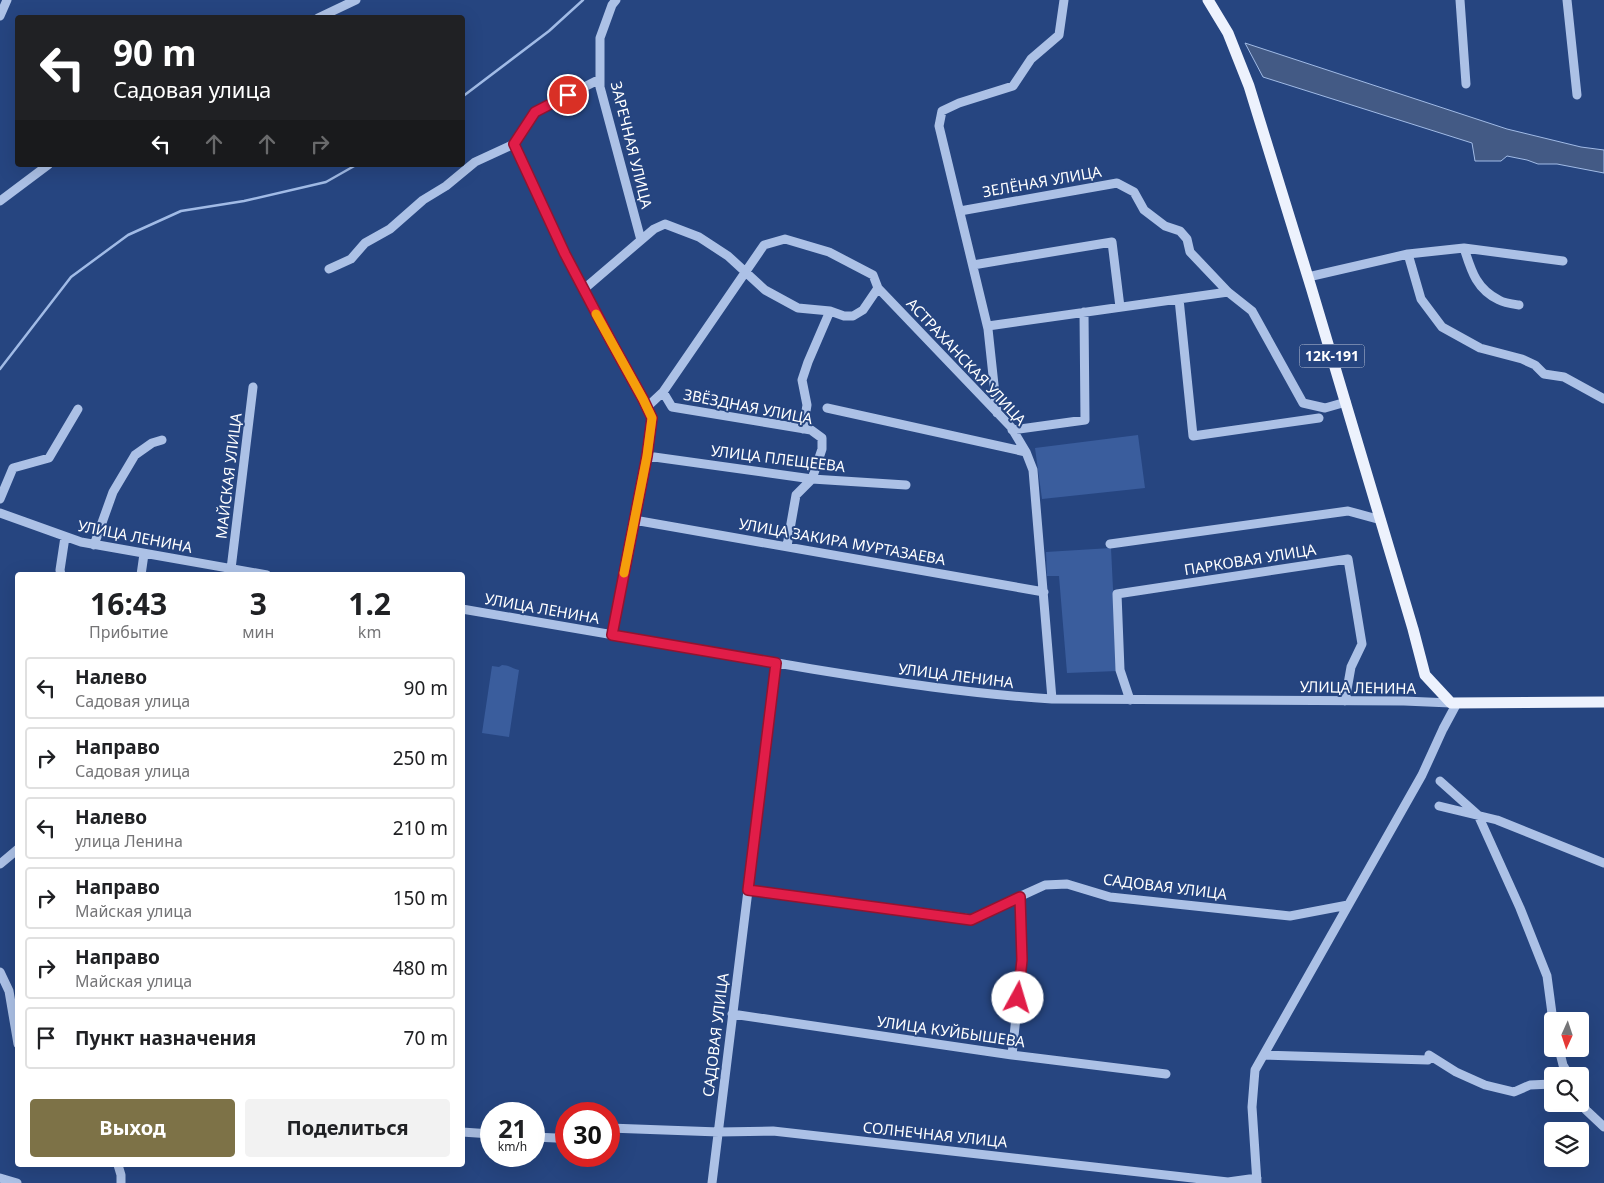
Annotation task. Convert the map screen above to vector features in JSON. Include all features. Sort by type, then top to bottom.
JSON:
[{"type":"main road","name":"12К-191","points":[[1210,2],[1228,33],[1249,86],[1346,402],[1425,675],[1454,703]]},
{"type":"main road","points":[[1454,703],[1604,702]]},
{"type":"street","points":[[0,16],[7,0]]},
{"type":"street","points":[[324,15],[356,0]]},
{"type":"street","name":"ЗАРЕЧНАЯ УЛИЦА","points":[[616,0],[612,5],[600,38],[600,79],[602,97],[641,240]]},
{"type":"street","points":[[997,413],[988,326],[939,126],[942,111],[958,102],[1013,86],[1031,59],[1059,36],[1064,0]]},
{"type":"street","points":[[1460,0],[1466,84]]},
{"type":"street","points":[[1567,0],[1577,96]]},
{"type":"street","points":[[329,269],[352,259],[365,244],[390,229],[422,200],[446,186],[476,162],[514,144],[535,112],[600,79]]},
{"type":"street","points":[[514,144],[565,254],[652,418],[647,456],[612,635]]},
{"type":"street","points":[[0,201],[45,167]]},
{"type":"street","name":"ЗЕЛЁНАЯ УЛИЦА","points":[[960,211],[1117,183],[1134,192],[1144,210],[1165,226],[1180,231],[1187,239],[1190,252],[1228,292],[1252,311],[1303,403],[1325,408],[1346,402]]},
{"type":"street","points":[[584,290],[654,228],[666,224],[699,237],[728,256],[764,290],[798,308],[830,311],[844,316],[853,316],[863,310],[878,288]]},
{"type":"street","name":"АСТРАХАНСКАЯ УЛИЦА","points":[[647,407],[663,392],[764,245],[785,238],[829,252],[873,275],[878,288],[997,413],[1012,430],[1026,452],[1033,470],[1052,699]]},
{"type":"street","points":[[973,265],[1112,242],[1120,307]]},
{"type":"street","points":[[1308,277],[1408,254],[1464,248],[1564,261]]},
{"type":"street","points":[[1464,248],[1473,276],[1483,289],[1499,301],[1519,305]]},
{"type":"street","points":[[1408,254],[1421,299],[1442,327],[1480,348],[1522,359],[1535,365],[1544,374],[1564,377],[1604,399]]},
{"type":"street","points":[[988,326],[1228,292]]},
{"type":"street","points":[[1179,299],[1192,436],[1319,418]]},
{"type":"street","points":[[803,429],[807,405],[802,380],[830,311]]},
{"type":"street","points":[[1012,430],[1085,420],[1084,312]]},
{"type":"street","name":"МАЙСКАЯ УЛИЦА","points":[[231,569],[253,387]]},
{"type":"street","name":"ЗВЁЗДНАЯ УЛИЦА","points":[[663,392],[672,407],[811,430],[822,438],[822,449],[812,479]]},
{"type":"street","name":"ЗВЁЗДНАЯ УЛИЦА","points":[[827,408],[1026,452]]},
{"type":"street","points":[[0,499],[13,468],[49,458],[78,409]]},
{"type":"street","points":[[94,545],[113,492],[135,455],[152,443],[162,440]]},
{"type":"street","name":"УЛИЦА ПЛЕЩЕЕВА","points":[[647,456],[812,479],[906,485]]},
{"type":"street","points":[[787,546],[796,495],[812,479]]},
{"type":"street","points":[[1110,544],[1348,511],[1381,520]]},
{"type":"street","name":"УЛИЦА ЛЕНИНА","points":[[0,514],[81,542],[249,572]]},
{"type":"street","name":"УЛИЦА ЗАКИРА МУРТАЗАЕВА","points":[[634,520],[1044,592]]},
{"type":"street","points":[[60,572],[65,537]]},
{"type":"street","points":[[141,572],[144,554]]},
{"type":"street","name":"ПАРКОВАЯ УЛИЦА","points":[[1130,700],[1120,670],[1117,594],[1348,559],[1362,644],[1350,667],[1345,701]]},
{"type":"street","name":"УЛИЦА ЛЕНИНА","points":[[465,610],[900,683],[1011,697],[1454,703]]},
{"type":"street","name":"САДОВАЯ УЛИЦА","points":[[712,1183],[776,663]]},
{"type":"street","points":[[1257,1180],[1252,1107],[1255,1070],[1422,775],[1454,703]]},
{"type":"street","points":[[1440,781],[1478,815],[1520,908],[1547,976],[1552,1012]]},
{"type":"street","points":[[1439,806],[1497,820],[1604,863]]},
{"type":"street","points":[[0,864],[15,852]]},
{"type":"street","name":"САДОВАЯ УЛИЦА","points":[[748,890],[971,920],[1045,885],[1067,884],[1110,897],[1290,916],[1348,905]]},
{"type":"street","points":[[1012,1055],[1022,960],[1020,897]]},
{"type":"street","points":[[0,972],[9,991],[15,1026]]},
{"type":"street","name":"УЛИЦА КУЙБЫШЕВА","points":[[732,1014],[1012,1055],[1166,1074]]},
{"type":"street","points":[[1264,1055],[1429,1058],[1486,1085],[1514,1092],[1530,1085],[1544,1084]]},
{"type":"street","points":[[1588,1112],[1604,1127]]},
{"type":"street","name":"СОЛНЕЧНАЯ УЛИЦА","points":[[620,1128],[719,1132],[773,1131],[1228,1182],[1257,1180]]},
{"type":"street","points":[[465,1132],[480,1133]]},
{"type":"street","points":[[0,1178],[17,1183]]},
{"type":"street","points":[[121,1179],[128,1183]]},
{"type":"shaded area","points":[[1245,43],[1507,129],[1581,147],[1604,150],[1604,173],[1557,164],[1538,164],[1507,156],[1501,161],[1475,161],[1472,143],[1263,77]]},
{"type":"shaded area","points":[[1138,435],[1145,488],[1042,499],[1035,448]]},
{"type":"shaded area","points":[[1111,548],[1117,671],[1067,673],[1059,576],[1047,576],[1046,552]]},
{"type":"shaded area","points":[[502,665],[519,670],[509,737],[482,733],[492,666],[499,667]]},
{"type":"waterway","points":[[465,95],[549,31],[583,0]]},
{"type":"waterway","points":[[0,369],[71,277],[128,235],[181,211],[244,201],[326,182],[352,167]]},
{"type":"slow traffic","points":[[596,314],[652,418],[647,456],[624,573]]},
{"type":"route","points":[[568,95],[535,112],[514,144],[565,254],[652,418],[647,456],[612,635],[776,663],[748,890],[971,920],[1020,897],[1022,960],[1018,998]]}]
